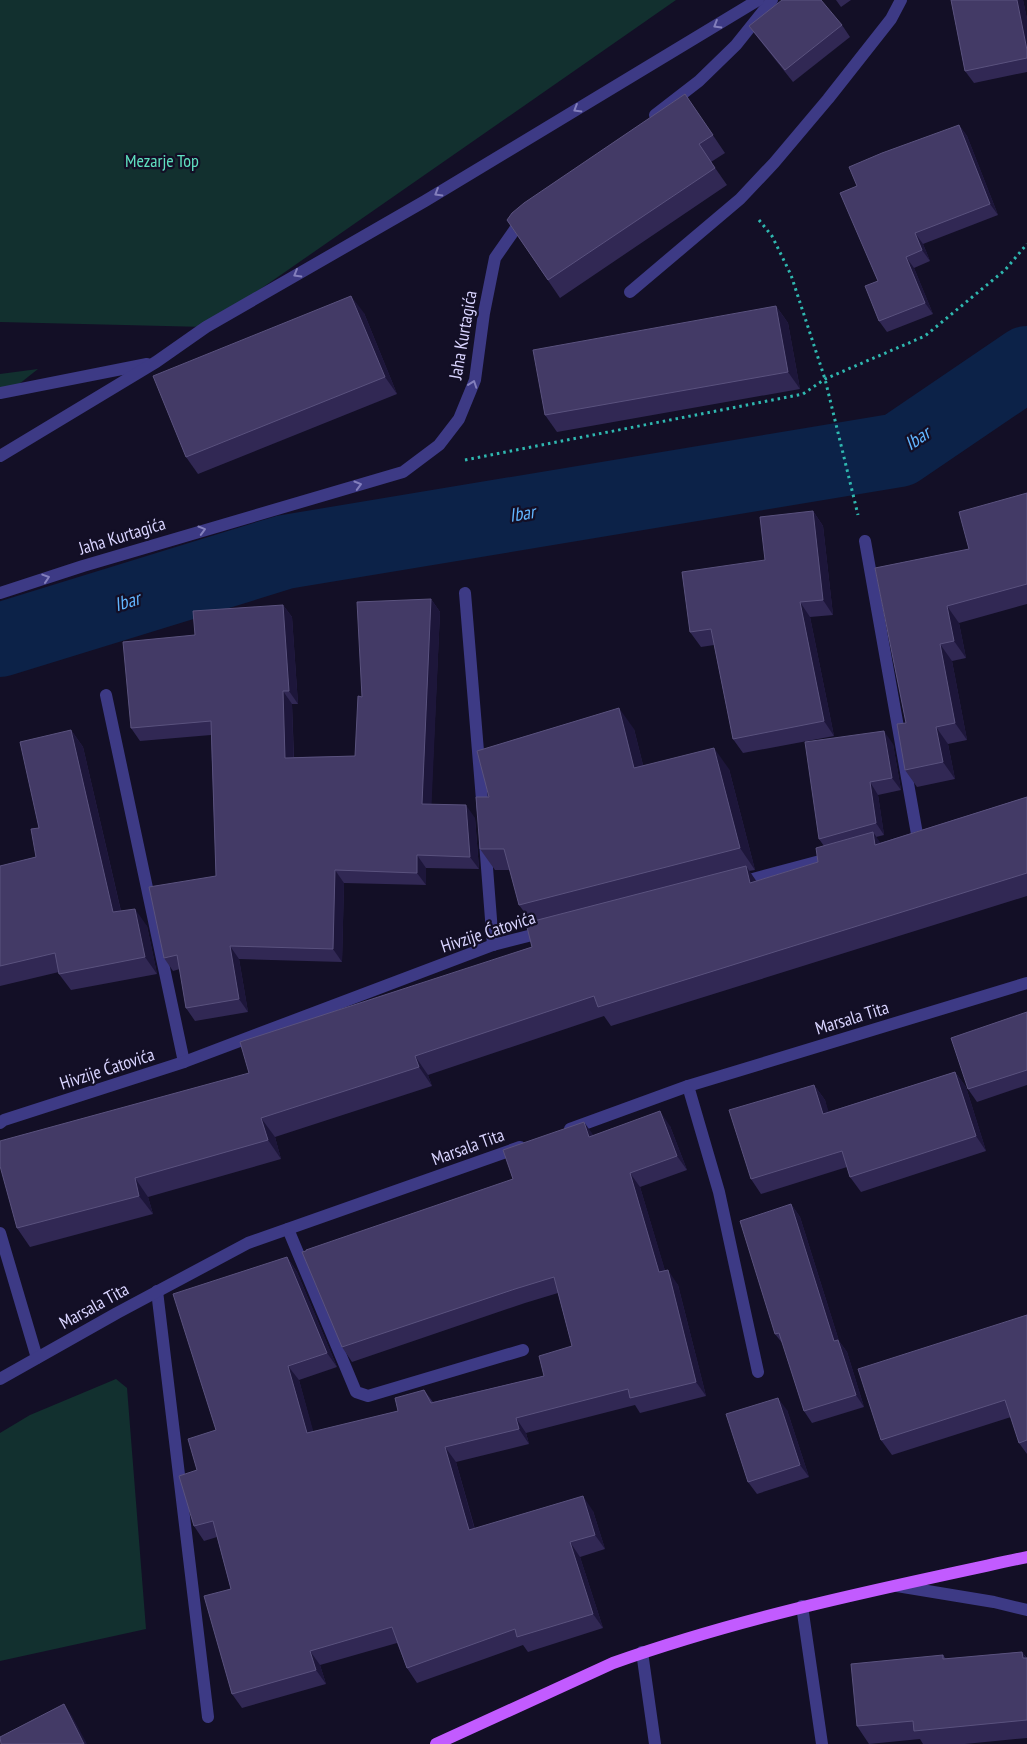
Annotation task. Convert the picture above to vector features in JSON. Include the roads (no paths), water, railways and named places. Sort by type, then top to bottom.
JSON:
[{"type":"main road","points":[[436,1744],[613,1663],[642,1652],[802,1606],[1027,1557]]},
{"type":"street","points":[[0,456],[156,362],[206,327],[425,201],[758,0]]},
{"type":"street","points":[[644,124],[705,75],[736,46],[772,0]]},
{"type":"street","points":[[630,292],[740,199],[774,164],[891,19],[901,0]]},
{"type":"street","name":"Jaha Kurtagića","points":[[0,593],[92,563],[403,472],[439,445],[460,419],[475,380],[484,313],[495,258],[518,225],[536,208]]},
{"type":"street","points":[[0,393],[156,362]]},
{"type":"street","points":[[865,540],[917,834]]},
{"type":"street","points":[[465,593],[494,945]]},
{"type":"street","points":[[106,695],[184,1062]]},
{"type":"street","points":[[725,886],[850,853]]},
{"type":"street","name":"Hivzije Ćatovića","points":[[0,1123],[4,1120],[184,1062],[494,945],[561,928]]},
{"type":"street","name":"Marsala Tita","points":[[557,1133],[688,1086],[1027,983]]},
{"type":"street","points":[[688,1086],[719,1192],[758,1372]]},
{"type":"street","name":"Marsala Tita","points":[[0,1379],[157,1291],[248,1243],[529,1144]]},
{"type":"street","points":[[288,1229],[356,1392],[368,1396],[523,1350]]},
{"type":"street","points":[[0,1233],[37,1358]]},
{"type":"street","points":[[157,1291],[208,1717]]},
{"type":"street","points":[[894,1585],[994,1602],[1027,1610]]},
{"type":"street","points":[[802,1606],[822,1744]]},
{"type":"street","points":[[642,1652],[655,1744]]},
{"type":"waterway","name":"Ibar","points":[[0,640],[285,552],[899,450],[1027,363]]},
{"type":"park label","name":"Mezarje Top","points":[[162,161]]}]
